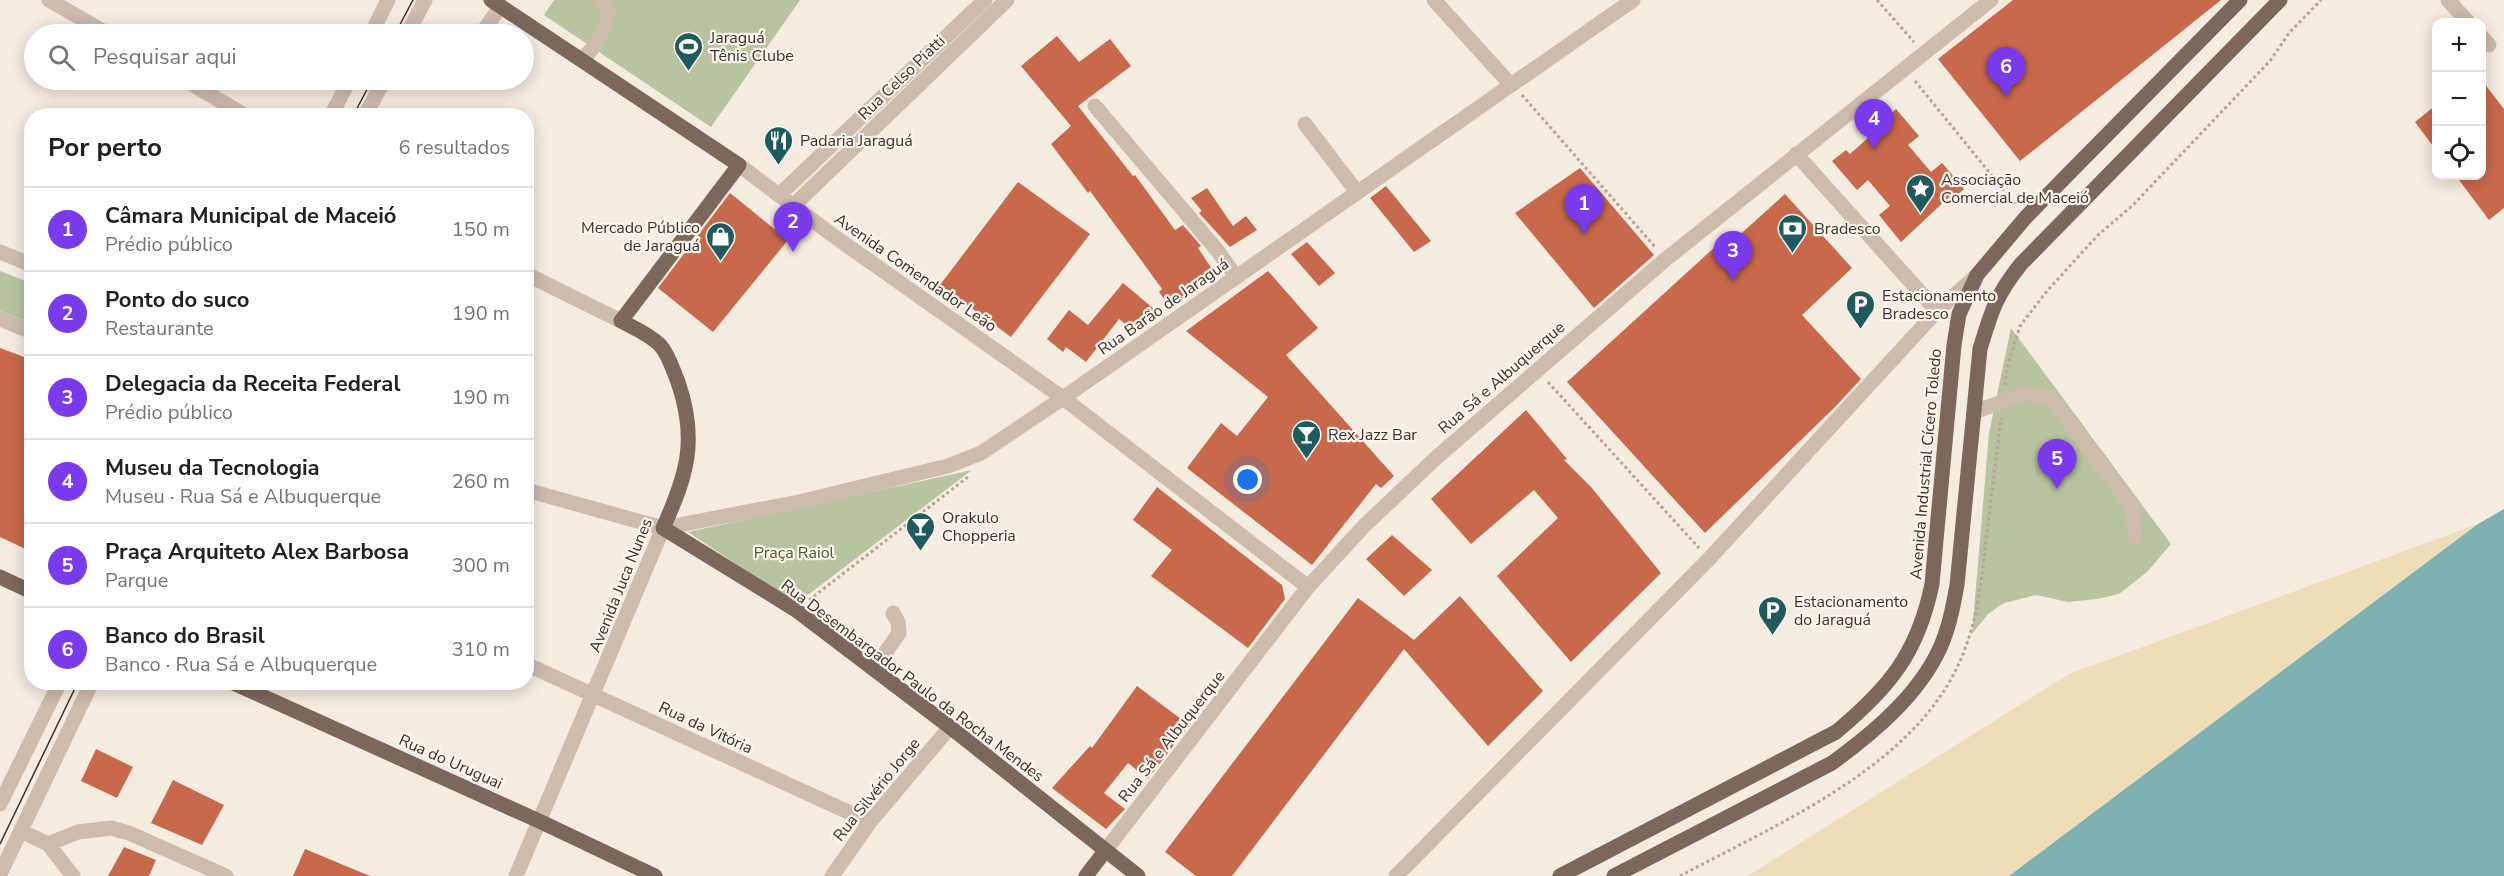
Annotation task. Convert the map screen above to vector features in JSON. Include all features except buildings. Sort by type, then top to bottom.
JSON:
[{"type":"main road","name":"Avenida Industrial Cícero Toledo","points":[[1560,876],[1836,732],[1862,711],[1893,677],[1914,645],[1926,615],[1932,584],[1954,345],[1959,314],[1977,275],[2026,217],[2240,0]]},
{"type":"main road","points":[[1614,876],[1832,763],[1864,740],[1886,719],[1921,678],[1939,650],[1950,620],[1955,597],[1980,349],[1989,315],[2001,289],[2021,264],[2280,0]]},
{"type":"main road","name":"Avenida Comendador Leão","points":[[496,3],[528,24]]},
{"type":"main road","name":"Avenida Comendador Leão","points":[[534,28],[739,165]]},
{"type":"main road","points":[[621,321],[739,165]]},
{"type":"main road","name":"Avenida Juca Nunes","points":[[621,321],[644,333],[661,346],[670,361],[680,388],[688,425],[688,457],[680,490],[663,528]]},
{"type":"main road","name":"Rua Desembargador Paulo da Rocha Mendes","points":[[663,528],[796,610],[950,726],[1138,876]]},
{"type":"main road","points":[[0,577],[24,588]]},
{"type":"main road","name":"Rua do Uruguai","points":[[249,690],[655,876]]},
{"type":"main road","points":[[1086,876],[1106,851]]},
{"type":"street","points":[[49,0],[91,24]]},
{"type":"street","points":[[376,24],[388,0]]},
{"type":"street","points":[[412,24],[425,0]]},
{"type":"street","points":[[582,60],[592,50],[606,22],[609,12],[600,0]]},
{"type":"street","name":"Rua Celso Piatti","points":[[779,195],[985,0]]},
{"type":"street","name":"Rua Celso Piatti","points":[[793,206],[1007,0]]},
{"type":"street","points":[[1434,0],[1511,85]]},
{"type":"street","name":"Rua Barão de Jaraguá","points":[[663,528],[799,502],[948,466],[981,453],[1064,398],[1633,0]]},
{"type":"street","name":"Rua Sá e Albuquerque","points":[[1106,851],[1308,587],[1364,526],[1437,457],[1666,259],[1991,0]]},
{"type":"street","points":[[2448,0],[2464,18]]},
{"type":"street","points":[[486,24],[496,3]]},
{"type":"street","points":[[202,90],[232,108]]},
{"type":"street","points":[[335,108],[344,90]]},
{"type":"street","points":[[370,108],[379,90]]},
{"type":"street","points":[[1095,106],[1217,250],[1236,277]]},
{"type":"street","points":[[1305,124],[1357,192]]},
{"type":"street","points":[[1796,154],[1937,311]]},
{"type":"street","name":"Avenida Comendador Leão","points":[[739,165],[793,206],[1064,398],[1308,587]]},
{"type":"street","points":[[0,252],[24,262]]},
{"type":"street","points":[[1396,876],[1709,559],[1937,311],[1977,275]]},
{"type":"street","points":[[534,278],[621,321]]},
{"type":"street","points":[[0,319],[24,329]]},
{"type":"street","points":[[1974,412],[2027,393],[2051,398],[2133,508],[2135,537]]},
{"type":"street","points":[[534,492],[663,528]]},
{"type":"street","name":"Avenida Juca Nunes","points":[[516,876],[663,528]]},
{"type":"street","points":[[874,669],[899,633],[898,622],[893,613]]},
{"type":"street","name":"Rua da Vitória","points":[[534,668],[870,822]]},
{"type":"street","points":[[0,804],[56,690]]},
{"type":"street","points":[[0,874],[88,690]]},
{"type":"street","name":"Rua Silvério Jorge","points":[[832,876],[870,822],[950,726]]},
{"type":"street","points":[[48,844],[78,832],[111,828],[129,833],[226,876]]},
{"type":"street","points":[[21,831],[48,844],[73,876]]},
{"type":"path","points":[[1877,0],[1923,52]]},
{"type":"path","points":[[1680,876],[1846,786],[1879,762],[1923,718],[1950,681],[1967,645],[1978,605],[2007,368],[2020,326],[2047,291],[2098,235],[2133,205],[2271,61],[2289,33],[2321,0]]},
{"type":"path","points":[[1904,68],[2026,217]]},
{"type":"path","points":[[1511,85],[1666,259]]},
{"type":"path","points":[[1537,370],[1709,559]]},
{"type":"path","points":[[796,610],[974,472],[981,453]]},
{"type":"green space","name":"Jaraguá Tênis Clube","points":[[554,0],[800,0],[711,127],[544,15]]},
{"type":"green space","points":[[0,271],[24,280],[24,320],[0,311]]},
{"type":"green space","points":[[2011,328],[2171,544],[2147,572],[2119,594],[2068,602],[2036,595],[2004,603],[1988,614],[1972,634],[1989,433]]},
{"type":"green space","name":"Praça Raiol","points":[[972,470],[796,604],[688,532]]},
{"type":"sand","points":[[2478,524],[2009,876],[1748,876],[2069,674]]},
{"type":"water","points":[[2504,509],[2504,876],[2009,876],[2478,524]]},
{"type":"tram line","points":[[400,24],[413,0]]},
{"type":"tram line","points":[[357,108],[367,90]]},
{"type":"tram line","points":[[0,844],[74,690]]},
{"type":"place","name":"Jaraguá Tênis Clube","points":[[689,72]]},
{"type":"place","name":"Banco do Brasil","points":[[2006,97]]},
{"type":"place","name":"Museu da Tecnologia","points":[[1874,149]]},
{"type":"place","name":"Padaria Jaraguá","points":[[779,166]]},
{"type":"place","name":"Associação Comercial de Maceió","points":[[1920,214]]},
{"type":"place","name":"Câmara Municipal de Maceió","points":[[1584,234]]},
{"type":"place","name":"Ponto do suco","points":[[793,252]]},
{"type":"place","name":"Bradesco","points":[[1793,254]]},
{"type":"place","name":"Mercado Público de Jaraguá","points":[[721,262]]},
{"type":"place","name":"Delegacia da Receita Federal","points":[[1733,281]]},
{"type":"place","name":"Estacionamento Bradesco","points":[[1861,330]]},
{"type":"place","name":"Rex Jazz Bar","points":[[1307,460]]},
{"type":"place","name":"Praça Arquiteto Alex Barbosa","points":[[2057,489]]},
{"type":"place","name":"Orakulo Chopperia","points":[[921,552]]},
{"type":"place","name":"Estacionamento do Jaraguá","points":[[1773,636]]}]
